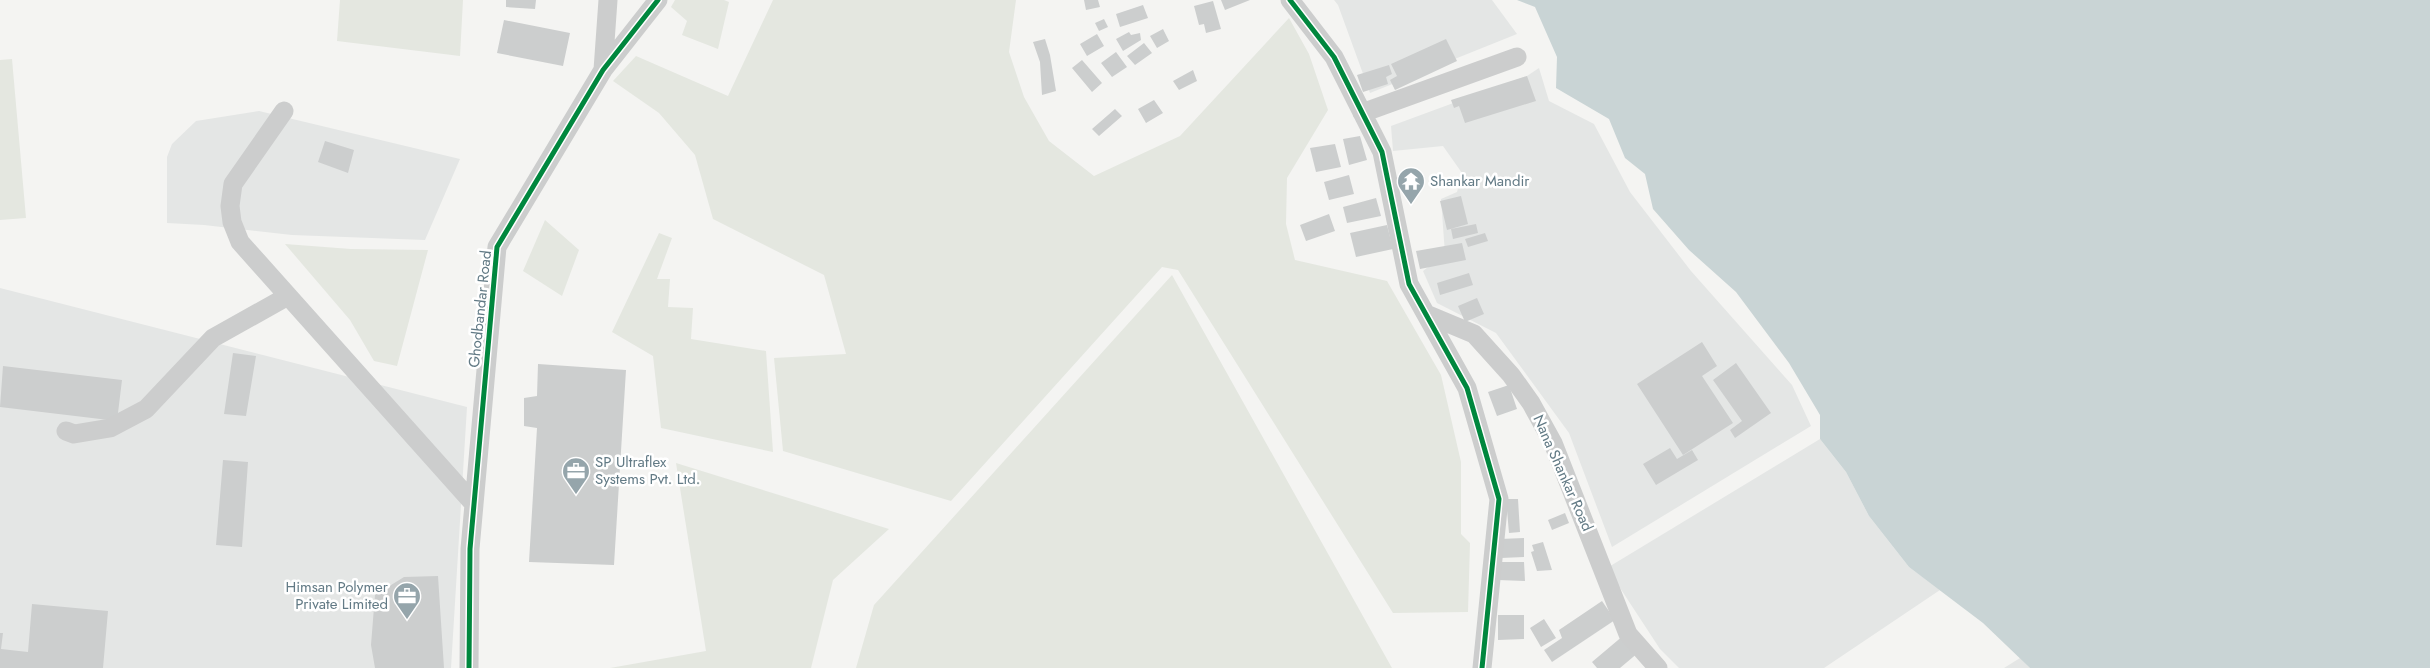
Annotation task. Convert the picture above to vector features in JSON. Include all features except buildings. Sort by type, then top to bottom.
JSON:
[{"type":"street","points":[[603,70],[608,0]]},
{"type":"street","name":"Ghodbandar Road","points":[[469,668],[470,549],[497,247],[603,70],[658,0]]},
{"type":"street","points":[[1290,0],[1334,58],[1382,152],[1409,284],[1467,388],[1500,499],[1482,668]]},
{"type":"street","points":[[1362,113],[1517,57]]},
{"type":"street","points":[[284,111],[233,184],[230,206],[232,222],[240,242],[474,504]]},
{"type":"street","points":[[66,431],[74,434],[110,428],[146,409],[213,338],[288,296]]},
{"type":"street","name":"Nana Shankar Road","points":[[1426,314],[1474,334],[1510,375],[1531,403],[1553,443],[1628,634],[1658,668]]},
{"type":"shaded area","points":[[340,0],[463,0],[460,56],[337,41]]},
{"type":"shaded area","points":[[675,0],[724,0],[729,2],[718,49],[682,35],[687,21],[671,7]]},
{"type":"shaded area","points":[[773,0],[1016,0],[1009,52],[1024,97],[1049,141],[1094,176],[1180,136],[1289,18],[1309,54],[1328,110],[1287,178],[1286,224],[1295,260],[1387,281],[1441,375],[1461,462],[1461,534],[1470,543],[1468,612],[1393,613],[1178,270],[1162,267],[951,501],[783,451],[774,358],[846,354],[824,275],[713,219],[695,155],[659,113],[613,81],[636,56],[728,96]]},
{"type":"shaded area","points":[[1334,0],[1492,0],[1517,34],[1370,93],[1338,5]]},
{"type":"shaded area","points":[[1517,0],[2430,0],[2430,668],[2030,668],[1983,623],[1909,567],[1869,516],[1846,472],[1820,439],[1820,415],[1789,363],[1736,292],[1689,250],[1653,209],[1645,174],[1625,158],[1609,119],[1556,88],[1557,57],[1535,7]]},
{"type":"shaded area","points":[[12,59],[26,218],[0,220],[0,60]]},
{"type":"shaded area","points":[[1539,68],[1549,101],[1594,124],[1630,192],[1691,271],[1792,385],[1811,426],[1612,547],[1569,433],[1496,333],[1437,303],[1423,271],[1445,254],[1441,199],[1457,192],[1462,173],[1443,146],[1393,151],[1391,126],[1527,76]]},
{"type":"shaded area","points":[[259,111],[460,159],[425,240],[292,235],[204,225],[167,223],[167,157],[172,144],[196,121]]},
{"type":"shaded area","points":[[545,220],[579,250],[562,296],[523,271]]},
{"type":"shaded area","points":[[659,233],[672,238],[657,279],[670,279],[668,307],[693,308],[691,339],[766,351],[773,452],[661,428],[653,356],[612,332]]},
{"type":"shaded area","points":[[285,244],[351,249],[428,250],[397,366],[374,361],[350,320]]},
{"type":"shaded area","points":[[1172,275],[1392,668],[856,668],[874,605]]},
{"type":"shaded area","points":[[0,288],[467,407],[451,668],[0,668]]},
{"type":"shaded area","points":[[1820,439],[1846,472],[1869,516],[1909,567],[1940,590],[1824,668],[1679,668],[1660,649],[1607,568]]},
{"type":"shaded area","points":[[676,463],[889,529],[833,580],[811,668],[610,668],[706,651]]},
{"type":"shaded area","points":[[2020,658],[2030,668],[2004,668]]},
{"type":"cycle path","points":[[469,668],[470,549],[497,247],[603,70],[658,0]]},
{"type":"cycle path","points":[[1290,0],[1334,57],[1382,152],[1409,284],[1467,388],[1499,499],[1482,668]]},
{"type":"place","name":"Shankar Mandir","points":[[1411,205]]},
{"type":"place","name":"SP Ultraflex Systems Pvt. Ltd.","points":[[576,495]]},
{"type":"place","name":"Himsan Polymer Private Limited","points":[[407,620]]}]
